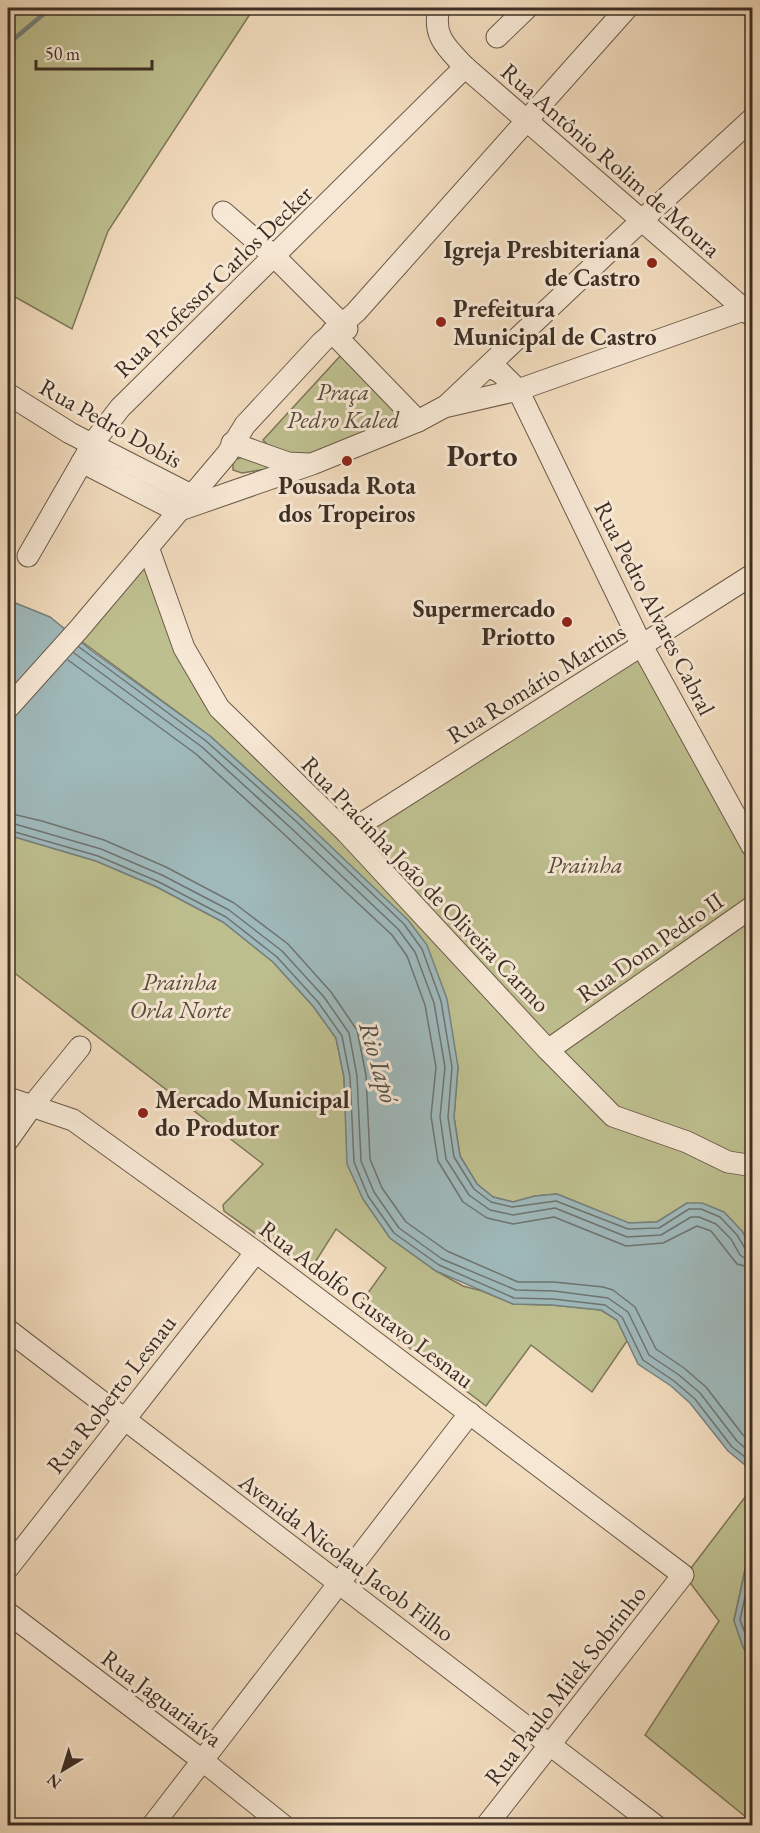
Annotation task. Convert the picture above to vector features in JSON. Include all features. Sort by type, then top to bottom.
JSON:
[{"type":"street","name":"Rua Antônio Rolim de Moura","points":[[439,8],[437,17],[440,39],[465,67],[751,311]]},
{"type":"street","points":[[497,37],[528,8]]},
{"type":"street","points":[[8,708],[79,629],[230,451],[245,425],[343,327],[627,8]]},
{"type":"street","name":"Rua Professor Carlos Decker","points":[[28,556],[93,443],[120,408],[465,67]]},
{"type":"street","points":[[478,390],[489,367],[642,220],[753,119]]},
{"type":"street","points":[[224,212],[274,257],[343,327],[418,421]]},
{"type":"street","points":[[184,503],[238,490],[312,464],[418,421],[478,390],[518,390],[751,311]]},
{"type":"street","points":[[489,367],[500,372],[518,390]]},
{"type":"street","name":"Rua Pedro Alvares Cabral","points":[[518,390],[642,646],[753,846]]},
{"type":"street","name":"Rua Pedro Dobis","points":[[8,394],[70,433],[93,443],[184,503]]},
{"type":"street","points":[[230,451],[288,463],[312,464]]},
{"type":"street","points":[[230,451],[224,475],[238,490]]},
{"type":"street","name":"Rua Pedro Dobis","points":[[82,462],[184,503]]},
{"type":"street","name":"Rua Pracinha João de Oliveira Carmo","points":[[148,547],[184,648],[219,708],[347,833],[548,1050],[613,1116],[687,1142],[728,1162],[747,1165],[753,1163]]},
{"type":"street","name":"Rua Romário Martins","points":[[347,833],[753,575]]},
{"type":"street","name":"Rua Dom Pedro II","points":[[548,1050],[753,907]]},
{"type":"street","points":[[8,1140],[32,1106],[80,1047]]},
{"type":"street","name":"Rua Adolfo Gustavo Lesnau","points":[[8,1098],[14,1102],[73,1120],[256,1252],[683,1575]]},
{"type":"street","name":"Rua Roberto Lesnau","points":[[8,1568],[256,1252]]},
{"type":"street","name":"Avenida Nicolau Jacob Filho","points":[[8,1330],[656,1826]]},
{"type":"street","points":[[152,1826],[470,1413]]},
{"type":"street","name":"Rua Paulo Milek Sobrinho","points":[[486,1826],[683,1575]]},
{"type":"street","name":"Rua Jaguariaíva","points":[[8,1613],[203,1761],[284,1826]]},
{"type":"green space","points":[[8,8],[254,8],[108,231],[72,329],[8,293]]},
{"type":"green space","name":"Praça Pedro Kaled","points":[[342,354],[409,418],[295,462],[277,455],[263,440]]},
{"type":"green space","points":[[245,457],[274,468],[242,473],[233,470],[233,463],[236,459]]},
{"type":"green space","points":[[143,561],[178,649],[610,1118],[752,1167],[752,1250],[742,1231],[687,1203],[657,1222],[628,1223],[557,1194],[535,1196],[513,1202],[493,1197],[477,1184],[460,1156],[454,1117],[458,1067],[302,819],[210,736],[77,638]]},
{"type":"green space","name":"Prainha","points":[[641,651],[752,862],[752,1156],[744,1159],[619,1111],[356,835]]},
{"type":"green space","name":"Prainha Orla Norte","points":[[8,835],[96,861],[157,887],[223,922],[273,962],[313,1006],[336,1038],[344,1077],[348,1164],[363,1199],[390,1238],[436,1271],[463,1286],[513,1304],[601,1310],[617,1320],[627,1341],[592,1392],[531,1345],[486,1406],[357,1308],[386,1268],[336,1229],[309,1272],[224,1211],[223,1205],[263,1164],[8,968]]},
{"type":"green space","points":[[752,1488],[752,1538],[734,1620],[743,1647],[752,1663],[752,1822],[645,1735],[719,1621],[685,1576]]},
{"type":"water","name":"Rio Iapó","points":[[8,600],[50,617],[92,651],[210,736],[302,819],[408,920],[427,945],[447,999],[458,1067],[454,1117],[460,1156],[477,1184],[493,1197],[513,1202],[535,1196],[557,1194],[629,1223],[657,1222],[687,1203],[702,1203],[724,1212],[742,1231],[752,1250],[752,1480],[745,1465],[728,1451],[690,1403],[671,1386],[638,1364],[617,1320],[601,1310],[513,1304],[436,1271],[390,1238],[363,1199],[347,1164],[344,1077],[336,1038],[313,1006],[273,962],[223,922],[157,887],[96,861],[8,835]]},
{"type":"water","points":[[752,1538],[752,1663],[743,1647],[734,1621]]},
{"type":"waterway","points":[[8,44],[46,12],[47,8]]},
{"type":"place","name":"Igreja Presbiteriana de Castro","points":[[652,263]]},
{"type":"place","name":"Prefeitura Municipal de Castro","points":[[441,322]]},
{"type":"place","name":"Pousada Rota dos Tropeiros","points":[[347,461]]},
{"type":"place","name":"Supermercado Priotto","points":[[567,622]]},
{"type":"place","name":"Mercado Municipal do Produtor","points":[[143,1113]]},
{"type":"district","name":"Porto","points":[[482,455]]}]
